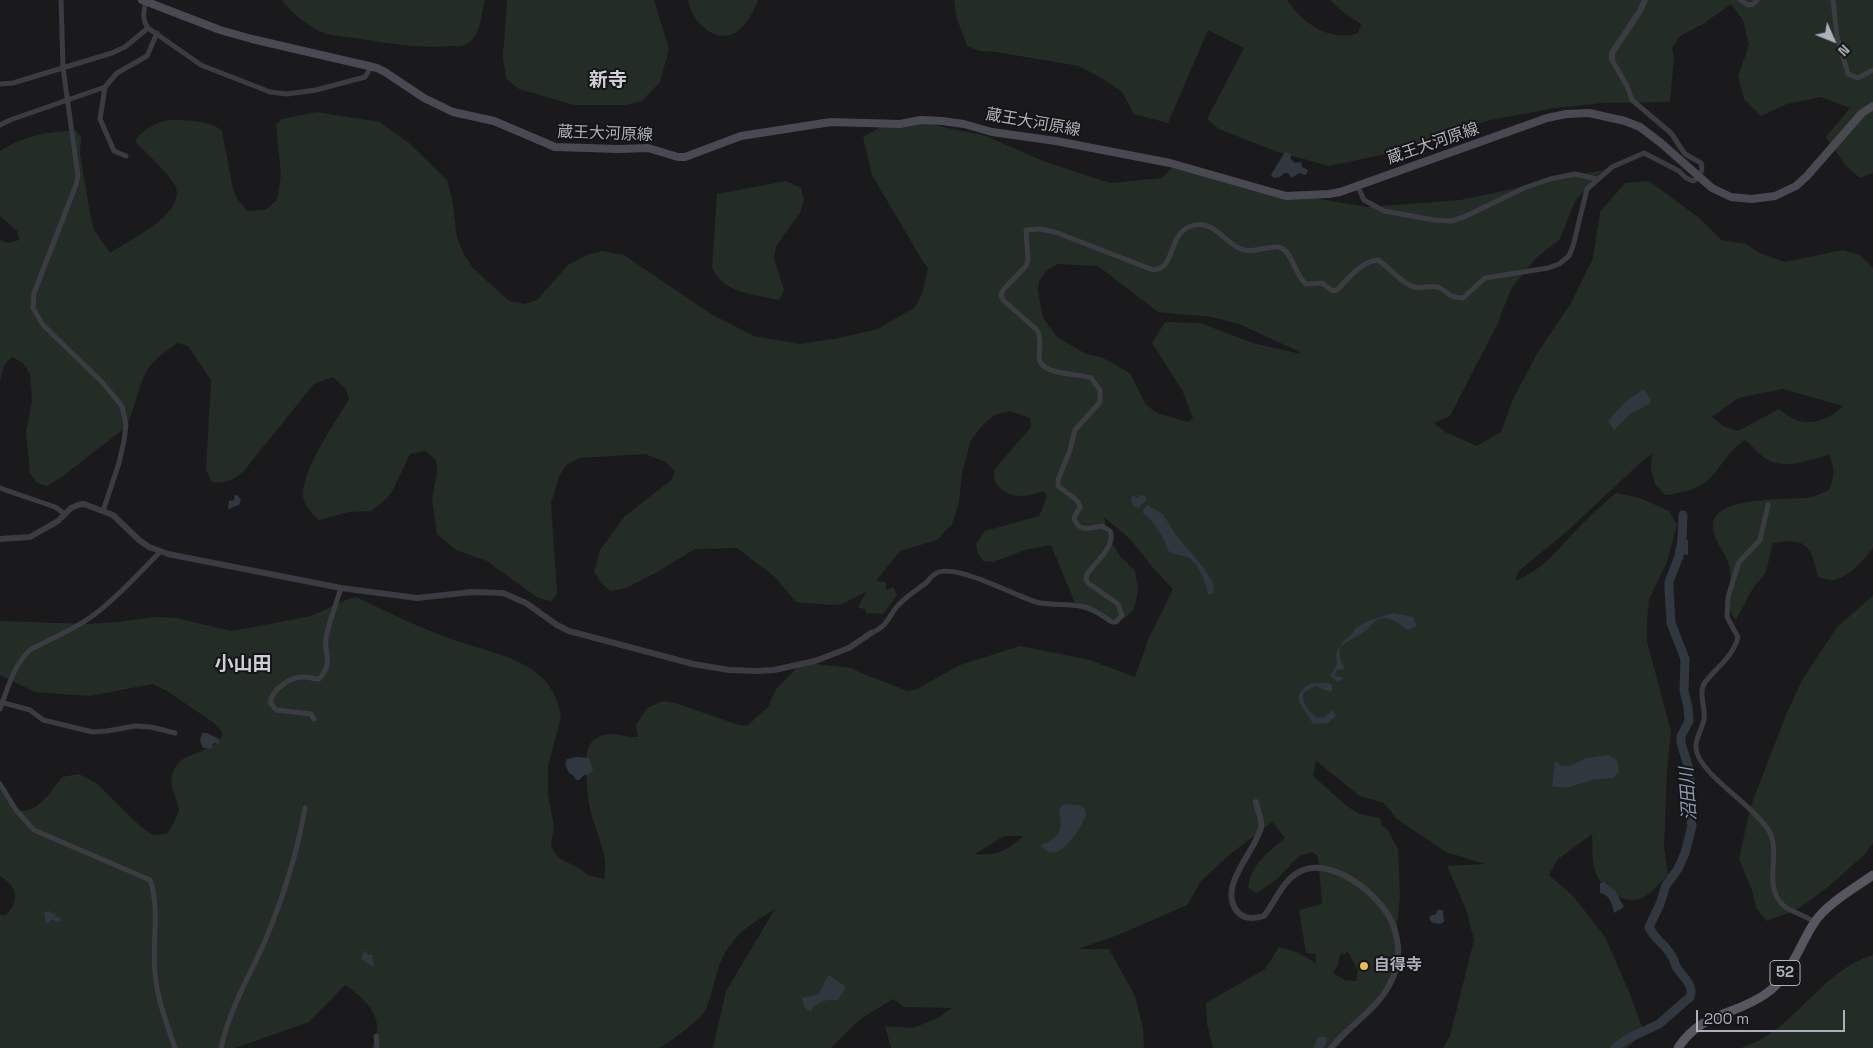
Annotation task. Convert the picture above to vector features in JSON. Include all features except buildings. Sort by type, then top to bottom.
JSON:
[{"type":"main road","name":"蔵王大河原線","points":[[144,1],[191,20],[244,37],[385,72],[424,98],[453,112],[494,121],[555,148],[618,150],[648,148],[678,157],[685,157],[741,136],[831,122],[900,124],[920,120],[942,121],[964,124],[992,132],[1056,141],[1170,163],[1286,196],[1329,194],[1546,118],[1566,114],[1589,113],[1625,121],[1640,127],[1712,188],[1731,197],[1752,199],[1775,196],[1787,191],[1807,176],[1862,113],[1873,106]]},
{"type":"main road","name":"52","points":[[1678,1048],[1694,1028],[1769,992],[1780,981],[1796,958],[1814,922],[1828,907],[1873,875]]},
{"type":"street","points":[[61,0],[66,100],[78,176],[32,301],[36,316],[43,326],[102,382],[122,406],[126,424],[124,441],[119,463],[103,511]]},
{"type":"street","points":[[160,8],[164,0]]},
{"type":"street","points":[[0,540],[30,537],[45,530],[70,508],[78,504],[84,504],[117,518],[139,540],[160,552],[341,588],[417,598],[472,592],[503,593],[526,603],[557,625],[569,630],[693,664],[729,670],[774,670],[815,661],[849,648],[888,621],[895,609],[908,595],[936,573],[943,571],[958,572],[1034,601],[1051,605],[1066,604],[1087,607],[1112,622],[1116,622],[1122,615],[1118,604],[1088,584],[1086,579],[1087,574],[1108,547],[1112,535],[1110,531],[1102,526],[1089,530],[1076,524],[1074,518],[1080,507],[1078,502],[1058,486],[1058,480],[1070,450],[1074,430],[1100,402],[1100,390],[1091,378],[1057,372],[1042,365],[1039,360],[1040,336],[1037,330],[1003,300],[1001,295],[1003,290],[1026,266],[1028,260],[1026,230],[1041,228],[1055,232],[1153,270],[1160,270],[1167,263],[1177,238],[1183,230],[1196,224],[1216,230],[1241,249],[1253,251],[1276,246],[1282,248],[1298,276],[1306,284],[1322,284],[1333,291],[1337,290],[1360,266],[1368,261],[1378,260],[1401,280],[1415,288],[1439,288],[1448,296],[1463,298],[1486,278],[1548,268],[1559,264],[1568,256],[1573,246],[1587,189],[1612,167],[1644,153],[1680,170],[1686,178],[1693,181],[1700,177],[1701,163],[1684,154],[1671,133],[1632,100],[1627,86],[1612,60],[1612,53],[1640,11],[1645,0]]},
{"type":"street","points":[[1740,0],[1748,5],[1757,0]]},
{"type":"street","points":[[1833,0],[1837,36],[1848,74],[1858,78],[1873,70]]},
{"type":"street","points":[[0,84],[13,83],[126,47],[146,25],[144,1]]},
{"type":"street","points":[[146,25],[201,66],[277,94],[316,90],[342,84],[364,77],[371,67]]},
{"type":"street","points":[[0,125],[105,87],[117,74],[147,56],[157,33]]},
{"type":"street","points":[[105,87],[100,119],[114,151],[126,156]]},
{"type":"street","points":[[1357,185],[1364,200],[1384,211],[1434,220],[1451,221],[1464,217],[1507,195],[1550,179],[1575,174],[1597,179]]},
{"type":"street","points":[[0,488],[55,506],[65,514]]},
{"type":"street","points":[[1768,505],[1760,540],[1739,562],[1735,572],[1728,597],[1727,617],[1738,637],[1736,646],[1728,658],[1704,684],[1702,694],[1704,718],[1696,742],[1696,751],[1708,770],[1758,818],[1770,833],[1773,849],[1772,883],[1780,900],[1784,905],[1814,922]]},
{"type":"street","points":[[0,709],[1,702],[12,677],[25,655],[46,641],[94,615],[115,598],[160,552]]},
{"type":"street","points":[[314,720],[311,714],[276,710],[270,702],[271,697],[280,687],[288,682],[304,677],[319,679],[324,673],[329,662],[326,639],[341,588]]},
{"type":"street","points":[[1,702],[30,710],[43,720],[93,732],[107,732],[135,726],[151,727],[174,733]]},
{"type":"street","points":[[0,784],[16,810],[34,830],[150,880],[153,887],[154,901],[154,972],[157,989],[175,1048]]},
{"type":"street","points":[[1256,802],[1262,826],[1256,841],[1236,876],[1231,896],[1232,904],[1237,913],[1247,919],[1264,916],[1289,879],[1300,871],[1326,868],[1346,875],[1370,894],[1382,906],[1391,920],[1397,938],[1399,955],[1394,976],[1386,992],[1377,1005],[1338,1039],[1331,1048]]},
{"type":"street","points":[[222,1048],[230,1016],[265,940],[283,893],[305,808]]},
{"type":"street","points":[[376,1036],[378,1048]]},
{"type":"shaded area","points":[[282,0],[485,0],[477,33],[469,43],[462,46],[425,47],[327,34],[301,19]]},
{"type":"shaded area","points":[[507,0],[654,0],[669,49],[660,82],[642,101],[626,105],[574,105],[519,89],[506,78],[503,58]]},
{"type":"shaded area","points":[[688,0],[758,0],[745,24],[739,30],[731,35],[722,36],[706,30],[694,16]]},
{"type":"shaded area","points":[[954,0],[1287,0],[1308,23],[1327,33],[1347,35],[1358,33],[1361,24],[1343,12],[1330,0],[1873,0],[1873,173],[1860,178],[1846,166],[1826,137],[1850,108],[1821,97],[1787,104],[1761,116],[1744,99],[1738,76],[1749,45],[1743,20],[1731,4],[1703,24],[1680,36],[1672,48],[1674,60],[1670,102],[1603,103],[1555,108],[1491,120],[1454,130],[1400,151],[1329,166],[1275,151],[1219,129],[1207,119],[1244,48],[1208,30],[1168,123],[1134,114],[1122,92],[1079,66],[980,51],[967,46],[956,16]]},
{"type":"shaded area","points":[[317,112],[379,122],[409,143],[447,180],[452,198],[457,238],[472,267],[509,301],[525,304],[537,300],[568,265],[587,255],[602,251],[624,255],[711,314],[754,336],[800,344],[878,329],[915,307],[922,294],[928,268],[872,175],[863,137],[891,121],[919,122],[986,136],[1043,161],[1110,183],[1162,178],[1176,163],[1285,193],[1367,207],[1460,200],[1603,170],[1575,201],[1560,239],[1535,259],[1511,289],[1497,325],[1450,416],[1434,423],[1445,432],[1477,446],[1501,432],[1513,399],[1538,352],[1571,303],[1593,258],[1600,212],[1625,183],[1649,181],[1698,217],[1721,240],[1746,244],[1759,253],[1785,262],[1843,250],[1860,255],[1873,268],[1873,548],[1846,575],[1828,580],[1818,577],[1813,558],[1806,546],[1793,541],[1773,543],[1766,572],[1753,588],[1736,620],[1732,614],[1729,600],[1730,569],[1713,532],[1716,516],[1725,509],[1738,504],[1816,496],[1829,490],[1834,472],[1829,455],[1805,462],[1780,464],[1772,462],[1759,454],[1745,440],[1731,452],[1716,471],[1702,484],[1685,492],[1672,494],[1665,495],[1655,484],[1651,469],[1652,454],[1565,533],[1519,571],[1515,581],[1543,564],[1586,520],[1616,493],[1640,498],[1669,511],[1677,525],[1667,562],[1649,599],[1647,621],[1647,641],[1671,732],[1667,770],[1664,846],[1668,875],[1642,898],[1628,900],[1622,898],[1603,885],[1596,873],[1593,859],[1592,834],[1557,860],[1549,875],[1574,897],[1605,937],[1642,1027],[1637,1039],[1627,1048],[1443,1048],[1450,1036],[1474,940],[1466,909],[1447,866],[1485,864],[1446,852],[1397,819],[1384,803],[1360,796],[1316,761],[1313,776],[1348,807],[1360,814],[1380,818],[1382,826],[1387,829],[1398,849],[1400,896],[1397,925],[1401,948],[1400,968],[1393,985],[1336,1048],[1213,1048],[1207,1024],[1206,1003],[1265,969],[1279,947],[1296,952],[1316,963],[1315,954],[1306,953],[1299,910],[1322,904],[1318,857],[1313,852],[1299,856],[1277,879],[1257,893],[1248,888],[1256,865],[1285,838],[1272,822],[1228,856],[1201,881],[1187,905],[1118,935],[1078,949],[1109,949],[1135,996],[1143,1028],[1144,1048],[891,1048],[885,1026],[913,1028],[938,1018],[952,1008],[904,1007],[893,999],[859,1020],[831,1048],[713,1048],[726,991],[775,909],[748,927],[726,951],[719,965],[709,1002],[703,1014],[671,1041],[659,1048],[372,1048],[376,1038],[376,1019],[361,997],[345,985],[309,1022],[235,1048],[0,1048],[0,915],[6,915],[11,909],[14,904],[15,894],[10,884],[0,876],[0,788],[14,807],[21,811],[28,810],[35,807],[48,796],[62,777],[79,774],[96,783],[141,827],[153,835],[167,834],[179,809],[172,785],[175,768],[186,758],[214,745],[223,733],[214,723],[167,691],[153,684],[89,696],[35,692],[0,675],[0,621],[88,624],[154,617],[177,618],[231,631],[307,617],[356,597],[432,632],[516,661],[532,670],[546,682],[556,697],[561,717],[548,766],[548,795],[554,826],[551,846],[559,858],[588,875],[604,879],[605,860],[588,799],[587,751],[593,740],[603,735],[613,734],[638,737],[636,725],[647,708],[663,701],[675,703],[747,726],[768,707],[776,689],[797,668],[814,664],[852,668],[908,691],[917,689],[960,665],[1020,646],[1090,660],[1135,677],[1148,640],[1173,589],[1131,540],[1104,517],[1109,539],[1120,556],[1135,571],[1138,589],[1136,601],[1133,610],[1124,619],[1111,619],[1077,608],[1051,545],[1025,550],[993,562],[983,561],[977,552],[976,544],[985,531],[1039,516],[1047,497],[1044,491],[1016,496],[1004,491],[994,480],[994,470],[1031,427],[1030,418],[1010,411],[994,415],[971,440],[962,473],[959,502],[952,524],[937,540],[900,551],[876,581],[886,582],[886,590],[893,587],[897,595],[883,614],[866,613],[866,610],[858,607],[866,592],[840,605],[796,602],[775,577],[737,548],[695,549],[626,588],[610,591],[601,583],[594,572],[600,550],[624,517],[671,480],[675,472],[666,462],[645,454],[579,458],[566,465],[559,477],[551,503],[557,594],[551,601],[538,598],[487,561],[456,550],[437,534],[432,499],[437,473],[436,460],[425,451],[410,454],[393,490],[386,499],[371,511],[349,512],[319,520],[310,512],[303,494],[304,484],[314,459],[328,432],[349,399],[346,389],[333,377],[314,384],[243,472],[229,481],[212,482],[206,470],[211,380],[188,346],[177,343],[156,360],[146,372],[125,428],[59,479],[47,486],[37,483],[30,473],[26,433],[32,401],[30,374],[23,363],[12,357],[4,365],[0,381],[0,240],[8,243],[19,240],[17,231],[0,216],[0,151],[36,135],[76,131],[81,137],[80,153],[94,230],[110,253],[153,226],[172,208],[176,198],[176,188],[169,177],[135,141],[144,132],[156,124],[170,120],[195,121],[218,128],[222,131],[233,189],[238,200],[247,211],[265,210],[277,200],[281,174],[276,125],[282,119]],"holes":[[[1058,264],[1098,266],[1158,312],[1212,317],[1239,324],[1301,354],[1253,343],[1200,323],[1165,322],[1152,343],[1182,390],[1193,418],[1188,422],[1157,413],[1146,405],[1130,373],[1103,358],[1084,353],[1057,337],[1043,318],[1038,290],[1039,281],[1047,270]],[[1783,389],[1843,406],[1829,417],[1812,422],[1797,420],[1779,409],[1738,431],[1723,426],[1712,417],[1738,398]],[[1004,836],[1023,836],[1007,849],[989,854],[975,854]],[[1348,952],[1358,970],[1356,981],[1345,980],[1333,973],[1338,965],[1340,955]]]},
{"type":"shaded area","points":[[1285,152],[1292,154],[1290,158],[1295,163],[1301,162],[1302,167],[1308,170],[1306,175],[1299,173],[1292,178],[1288,173],[1284,173],[1280,177],[1274,178],[1271,175]]},
{"type":"shaded area","points":[[786,181],[801,188],[804,200],[800,213],[776,246],[774,259],[784,290],[779,300],[731,288],[717,276],[712,267],[717,194]]},
{"type":"shaded area","points":[[1644,389],[1651,400],[1649,404],[1629,415],[1614,430],[1608,421],[1625,402]]},
{"type":"shaded area","points":[[235,495],[241,500],[239,505],[229,509],[229,501],[234,500]]},
{"type":"shaded area","points":[[1133,495],[1137,498],[1140,495],[1145,496],[1146,501],[1138,508],[1133,505],[1131,498]]},
{"type":"shaded area","points":[[1147,505],[1163,514],[1176,535],[1204,568],[1215,586],[1213,587],[1214,593],[1208,595],[1202,575],[1193,561],[1187,557],[1169,552],[1158,530],[1142,512]]},
{"type":"shaded area","points":[[1678,539],[1688,540],[1688,555],[1675,552]]},
{"type":"shaded area","points":[[1873,596],[1873,843],[1864,855],[1828,887],[1798,909],[1767,921],[1756,908],[1752,890],[1739,859],[1750,808],[1786,715],[1802,680],[1837,627]]},
{"type":"shaded area","points":[[1393,613],[1413,617],[1417,626],[1408,630],[1391,619],[1382,618],[1378,620],[1365,631],[1341,646],[1339,655],[1345,669],[1337,670],[1335,674],[1337,677],[1343,678],[1342,680],[1337,681],[1330,676],[1337,664],[1336,653],[1344,640],[1356,628],[1368,621]]},
{"type":"shaded area","points":[[1313,683],[1328,683],[1332,685],[1330,692],[1315,686],[1303,693],[1307,707],[1318,718],[1325,717],[1333,710],[1336,716],[1328,723],[1313,724],[1299,702],[1299,694],[1306,686]]},
{"type":"shaded area","points":[[202,733],[207,733],[219,739],[219,744],[214,743],[211,749],[203,748],[200,741]]},
{"type":"shaded area","points":[[1608,755],[1617,760],[1619,772],[1613,778],[1592,780],[1566,788],[1552,786],[1555,761],[1562,766],[1569,766],[1587,758]]},
{"type":"shaded area","points":[[576,757],[589,758],[593,770],[590,774],[584,775],[579,780],[576,780],[569,773],[565,764],[567,759]]},
{"type":"shaded area","points":[[1064,804],[1079,805],[1085,809],[1086,815],[1072,840],[1061,850],[1049,852],[1041,845],[1057,835],[1061,822],[1059,809]]},
{"type":"shaded area","points":[[1604,882],[1615,891],[1624,907],[1614,913],[1608,898],[1600,893],[1600,883]]},
{"type":"shaded area","points":[[1437,910],[1443,910],[1444,922],[1440,924],[1433,923],[1430,920],[1430,916],[1436,914]]},
{"type":"shaded area","points":[[49,911],[53,914],[56,912],[55,916],[61,920],[58,922],[52,920],[46,924],[44,912]]},
{"type":"shaded area","points":[[365,950],[368,955],[372,955],[374,967],[361,959]]},
{"type":"shaded area","points":[[1873,955],[1873,1048],[1741,1048],[1762,1039],[1776,1029],[1842,970],[1857,961]]},
{"type":"shaded area","points":[[829,975],[846,987],[838,1000],[822,1002],[816,1005],[810,1012],[804,1006],[802,998],[819,994]]},
{"type":"shaded area","points":[[1319,1037],[1326,1037],[1327,1041],[1323,1048],[1313,1048]]},
{"type":"waterway","name":"沼田川","points":[[1615,1048],[1627,1039],[1659,1024],[1690,997],[1691,992],[1687,980],[1678,970],[1672,956],[1649,927],[1660,904],[1666,885],[1678,869],[1685,853],[1692,826],[1686,792],[1690,778],[1689,769],[1681,743],[1681,736],[1689,721],[1684,691],[1685,659],[1671,623],[1669,589],[1669,582],[1679,556],[1682,541],[1683,515]]},
{"type":"place","name":"自得寺","points":[[1364,966]]},
{"type":"district","name":"新寺","points":[[608,81]]},
{"type":"district","name":"小山田","points":[[243,665]]}]
